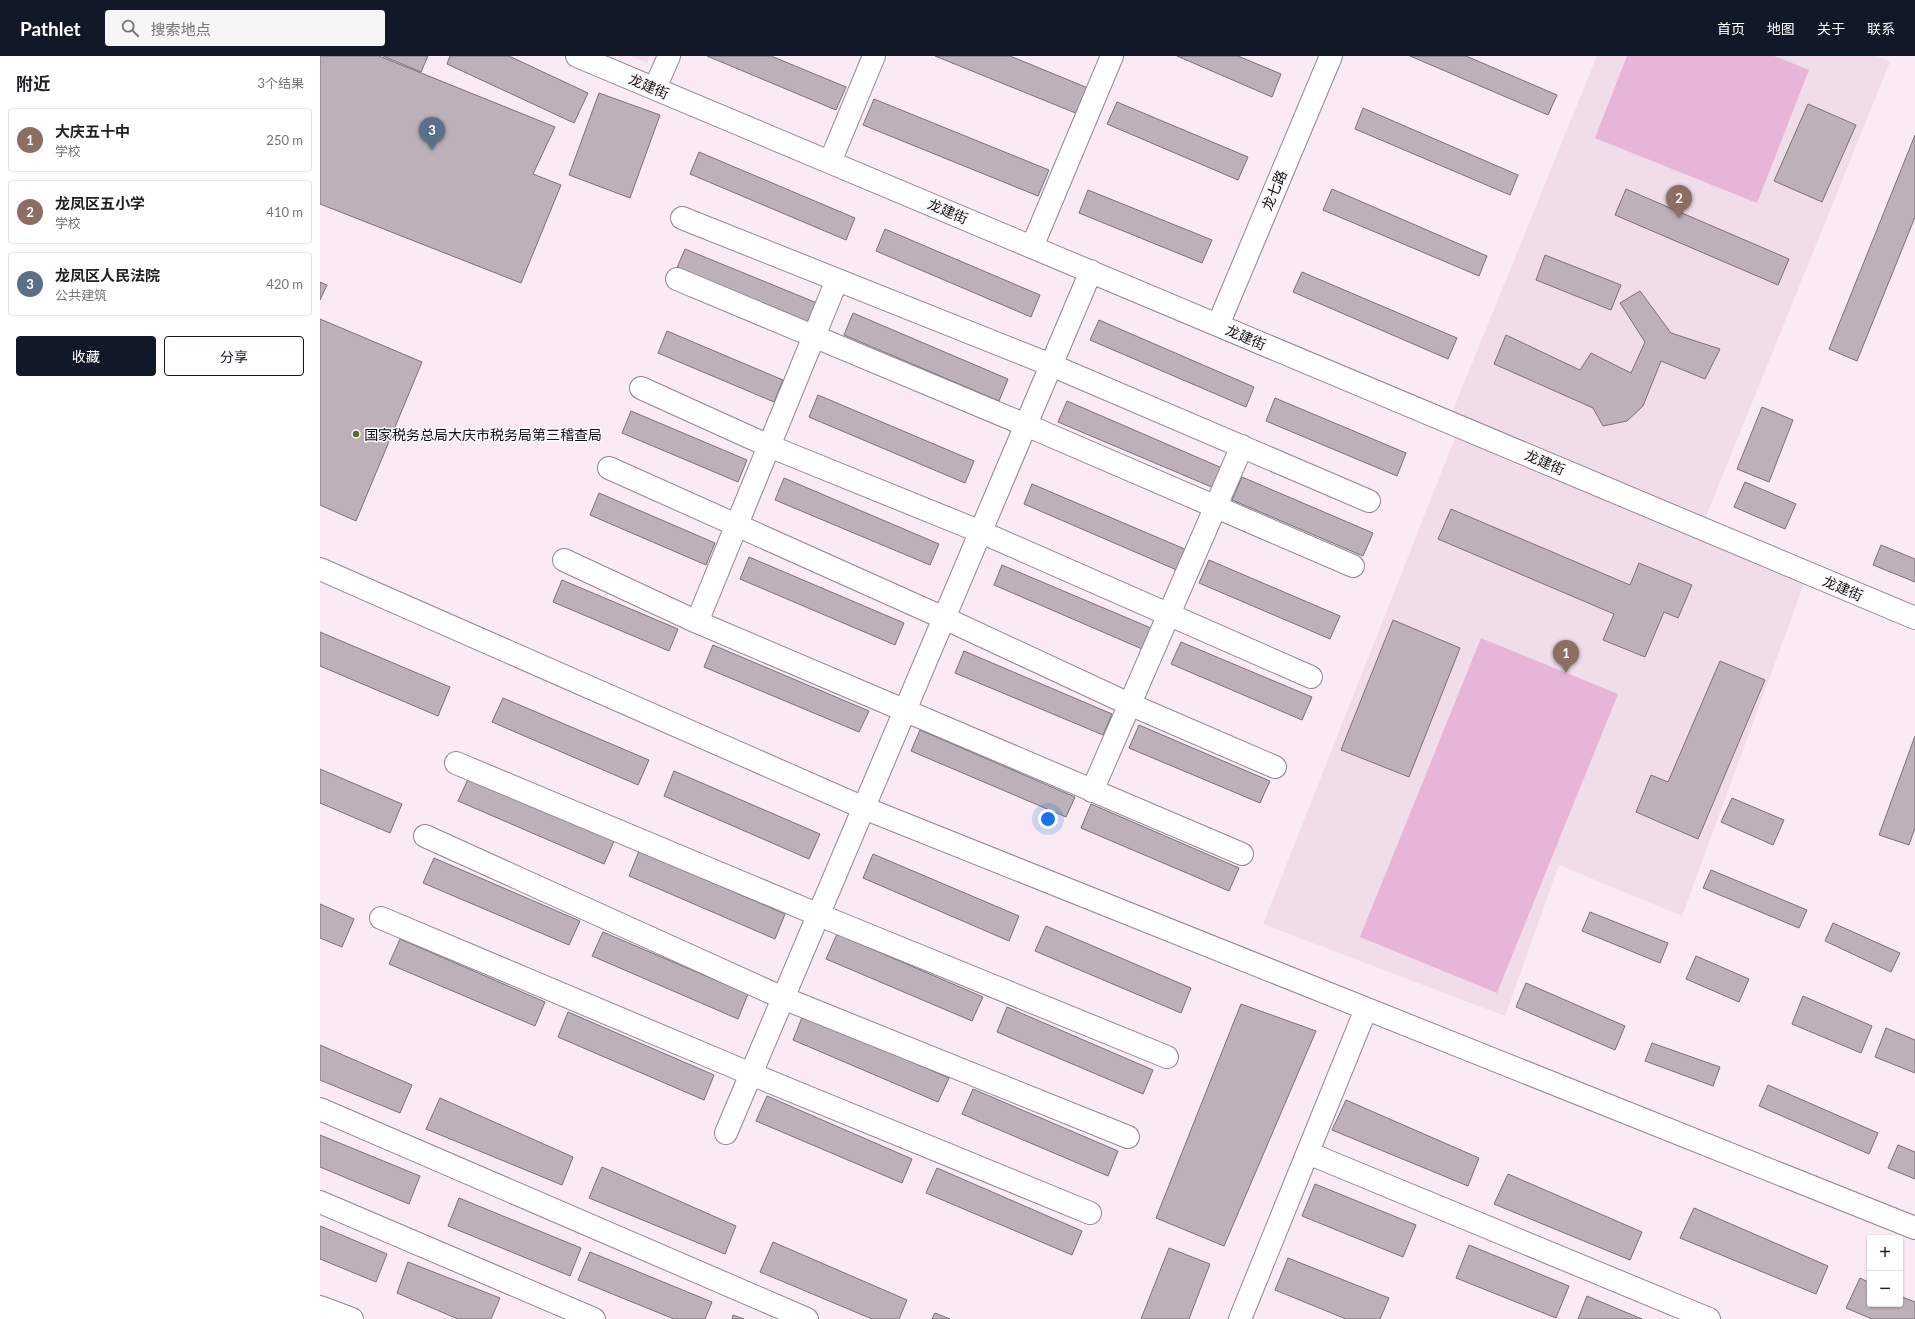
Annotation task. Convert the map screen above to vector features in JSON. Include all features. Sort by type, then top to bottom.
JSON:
[{"type":"street","name":"龙建街","points":[[577,56],[1915,618]]},
{"type":"street","points":[[655,88],[669,56]]},
{"type":"street","points":[[830,162],[874,56]]},
{"type":"street","points":[[1032,247],[1112,56]]},
{"type":"street","name":"龙七路","points":[[1218,325],[1331,56]]},
{"type":"street","points":[[682,218],[1051,365],[1369,501]]},
{"type":"street","points":[[726,1133],[1091,271]]},
{"type":"street","points":[[677,279],[1026,425],[1353,566]]},
{"type":"street","points":[[697,622],[837,280]]},
{"type":"street","points":[[641,388],[769,446],[981,532],[1311,678]]},
{"type":"street","points":[[1092,791],[1242,446]]},
{"type":"street","points":[[609,468],[944,618],[1129,704],[1275,767]]},
{"type":"street","points":[[564,560],[697,622],[906,709],[1092,791],[1242,854]]},
{"type":"street","points":[[320,570],[864,808],[1915,1228]]},
{"type":"street","points":[[456,763],[819,915],[1167,1057]]},
{"type":"street","points":[[425,836],[784,998],[1128,1137]]},
{"type":"street","points":[[381,918],[752,1074],[1090,1213]]},
{"type":"street","points":[[1240,1319],[1366,1009]]},
{"type":"street","points":[[320,1109],[807,1319]]},
{"type":"street","points":[[1308,1153],[1710,1319]]},
{"type":"street","points":[[320,1202],[594,1319]]},
{"type":"street","points":[[320,1307],[352,1319]]},
{"type":"shaded area","points":[[631,56],[650,56],[647,63]]},
{"type":"shaded area","points":[[1597,56],[1876,56],[1890,62],[1703,524],[1449,420]]},
{"type":"shaded area","points":[[1627,56],[1774,56],[1809,70],[1757,203],[1595,138]]},
{"type":"shaded area","points":[[1455,438],[1805,581],[1682,916],[1559,865],[1505,1016],[1263,924]]},
{"type":"shaded area","points":[[1481,638],[1618,694],[1497,993],[1360,937]]},
{"type":"building","points":[[320,56],[379,56],[555,127],[533,174],[561,185],[521,283],[320,204]]},
{"type":"building","points":[[383,56],[428,56],[421,72]]},
{"type":"building","points":[[450,56],[509,56],[588,93],[574,123],[447,64]]},
{"type":"building","points":[[707,56],[771,56],[846,87],[836,110]]},
{"type":"building","points":[[935,56],[1010,56],[1088,88],[1078,114]]},
{"type":"building","points":[[1177,56],[1238,56],[1281,74],[1272,97]]},
{"type":"building","points":[[1410,56],[1466,56],[1557,95],[1548,115]]},
{"type":"building","points":[[599,93],[660,115],[630,198],[569,175]]},
{"type":"building","points":[[874,99],[1049,170],[1038,196],[863,125]]},
{"type":"building","points":[[1117,102],[1248,157],[1238,180],[1107,124]]},
{"type":"building","points":[[1808,104],[1856,125],[1822,202],[1774,181]]},
{"type":"building","points":[[1363,108],[1518,175],[1510,195],[1355,129]]},
{"type":"building","points":[[1915,135],[1915,217],[1857,361],[1829,349]]},
{"type":"building","points":[[699,152],[855,218],[846,240],[690,174]]},
{"type":"building","points":[[1332,189],[1487,256],[1479,276],[1323,210]]},
{"type":"building","points":[[1626,189],[1789,259],[1778,285],[1615,215]]},
{"type":"building","points":[[1088,190],[1212,240],[1202,263],[1079,213]]},
{"type":"building","points":[[885,229],[1040,295],[1031,317],[876,251]]},
{"type":"building","points":[[685,249],[817,303],[809,324],[676,270]]},
{"type":"building","points":[[1545,255],[1621,285],[1611,310],[1536,280]]},
{"type":"building","points":[[1302,272],[1457,338],[1448,359],[1293,292]]},
{"type":"building","points":[[320,282],[327,285],[320,300]]},
{"type":"building","points":[[1640,291],[1671,333],[1720,349],[1705,379],[1661,361],[1643,406],[1627,421],[1603,426],[1593,408],[1494,364],[1506,335],[1580,370],[1591,353],[1631,373],[1645,342],[1620,303]]},
{"type":"building","points":[[853,313],[1008,379],[999,401],[844,335]]},
{"type":"building","name":"国家税务总局大庆市税务局第三稽查局","points":[[320,319],[422,362],[356,521],[320,505]]},
{"type":"building","points":[[1099,320],[1254,387],[1246,407],[1090,340]]},
{"type":"building","points":[[667,331],[783,380],[774,402],[658,353]]},
{"type":"building","points":[[818,395],[974,461],[965,483],[809,417]]},
{"type":"building","points":[[1275,398],[1406,453],[1397,476],[1266,421]]},
{"type":"building","points":[[1067,401],[1222,468],[1214,488],[1058,422]]},
{"type":"building","points":[[1762,407],[1793,420],[1769,482],[1737,469]]},
{"type":"building","points":[[631,411],[747,460],[738,482],[622,433]]},
{"type":"building","points":[[1242,477],[1373,533],[1363,556],[1232,500]]},
{"type":"building","points":[[784,478],[939,544],[930,565],[775,500]]},
{"type":"building","points":[[1745,482],[1796,504],[1785,529],[1734,507]]},
{"type":"building","points":[[1032,484],[1187,550],[1179,571],[1024,504]]},
{"type":"building","points":[[599,493],[715,543],[706,565],[590,515]]},
{"type":"building","points":[[1451,509],[1630,585],[1639,563],[1692,585],[1678,618],[1664,612],[1645,657],[1603,640],[1614,614],[1438,539]]},
{"type":"building","points":[[1881,545],[1915,559],[1915,582],[1873,565]]},
{"type":"building","points":[[749,557],[904,623],[895,645],[740,579]]},
{"type":"building","points":[[1209,560],[1340,616],[1330,639],[1199,583]]},
{"type":"building","points":[[1002,565],[1158,631],[1149,652],[994,585]]},
{"type":"building","points":[[562,580],[678,629],[669,651],[553,602]]},
{"type":"building","points":[[1393,620],[1460,648],[1409,777],[1341,750]]},
{"type":"building","points":[[320,632],[450,687],[438,716],[320,666]]},
{"type":"building","points":[[1181,642],[1312,697],[1302,720],[1171,664]]},
{"type":"building","points":[[713,645],[869,711],[859,732],[704,667]]},
{"type":"building","points":[[964,651],[1112,714],[1103,735],[955,673]]},
{"type":"building","points":[[1720,661],[1765,680],[1698,839],[1636,812],[1651,775],[1668,782]]},
{"type":"building","points":[[503,698],[649,760],[638,785],[492,722]]},
{"type":"building","points":[[1139,725],[1270,781],[1260,803],[1129,748]]},
{"type":"building","points":[[920,730],[1075,797],[1066,817],[911,751]]},
{"type":"building","points":[[1915,736],[1915,828],[1909,845],[1879,835]]},
{"type":"building","points":[[320,769],[402,804],[390,833],[320,803]]},
{"type":"building","points":[[674,771],[820,834],[809,859],[664,796]]},
{"type":"building","points":[[469,777],[615,839],[604,864],[458,801]]},
{"type":"building","points":[[1732,798],[1784,820],[1773,845],[1721,822]]},
{"type":"building","points":[[1091,804],[1239,868],[1229,891],[1081,828]]},
{"type":"building","points":[[639,851],[785,914],[775,939],[629,876]]},
{"type":"building","points":[[873,854],[1019,916],[1009,941],[863,878]]},
{"type":"building","points":[[434,858],[580,921],[569,945],[423,883]]},
{"type":"building","points":[[1711,870],[1807,910],[1799,928],[1703,888]]},
{"type":"building","points":[[320,904],[354,919],[342,947],[320,938]]},
{"type":"building","points":[[1590,912],[1668,943],[1660,963],[1582,931]]},
{"type":"building","points":[[1833,923],[1900,953],[1891,972],[1825,941]]},
{"type":"building","points":[[1046,926],[1191,988],[1181,1013],[1035,951]]},
{"type":"building","points":[[603,932],[748,994],[738,1019],[592,956]]},
{"type":"building","points":[[837,934],[983,997],[972,1021],[826,959]]},
{"type":"building","points":[[400,939],[545,1002],[535,1026],[389,964]]},
{"type":"building","points":[[1696,956],[1749,979],[1739,1002],[1686,979]]},
{"type":"building","points":[[1526,983],[1625,1026],[1615,1050],[1516,1007]]},
{"type":"building","points":[[1803,996],[1872,1026],[1861,1053],[1792,1024]]},
{"type":"building","points":[[1241,1004],[1316,1031],[1224,1246],[1156,1218]]},
{"type":"building","points":[[1007,1007],[1153,1070],[1143,1094],[997,1032]]},
{"type":"building","points":[[568,1012],[714,1075],[704,1100],[558,1037]]},
{"type":"building","points":[[803,1015],[949,1078],[938,1102],[793,1040]]},
{"type":"building","points":[[1886,1028],[1915,1040],[1915,1073],[1875,1057]]},
{"type":"building","points":[[1652,1043],[1720,1067],[1713,1086],[1645,1061]]},
{"type":"building","points":[[320,1045],[412,1085],[400,1113],[320,1080]]},
{"type":"building","points":[[1768,1085],[1878,1133],[1869,1154],[1759,1106]]},
{"type":"building","points":[[973,1089],[1118,1151],[1108,1176],[962,1114]]},
{"type":"building","points":[[767,1096],[912,1159],[902,1183],[756,1121]]},
{"type":"building","points":[[440,1098],[573,1157],[562,1185],[426,1129]]},
{"type":"building","points":[[1346,1100],[1479,1158],[1468,1186],[1332,1130]]},
{"type":"building","points":[[320,1135],[420,1176],[409,1204],[320,1167]]},
{"type":"building","points":[[1898,1145],[1915,1152],[1915,1179],[1888,1168]]},
{"type":"building","points":[[602,1167],[736,1226],[725,1254],[589,1198]]},
{"type":"building","points":[[937,1168],[1082,1231],[1072,1255],[926,1193]]},
{"type":"building","points":[[1508,1174],[1642,1232],[1630,1260],[1494,1204]]},
{"type":"building","points":[[1315,1184],[1416,1225],[1403,1257],[1302,1216]]},
{"type":"building","points":[[459,1198],[581,1248],[570,1276],[448,1226]]},
{"type":"building","points":[[1694,1208],[1828,1266],[1816,1294],[1680,1238]]},
{"type":"building","points":[[320,1226],[387,1254],[376,1282],[320,1259]]},
{"type":"building","points":[[773,1242],[907,1300],[899,1319],[872,1319],[760,1272]]},
{"type":"building","points":[[1469,1245],[1569,1286],[1556,1318],[1456,1278]]},
{"type":"building","points":[[1169,1248],[1210,1264],[1189,1319],[1141,1319]]},
{"type":"building","points":[[590,1252],[712,1302],[705,1319],[674,1319],[578,1280]]},
{"type":"building","points":[[1288,1258],[1389,1298],[1380,1319],[1346,1319],[1275,1290]]},
{"type":"building","points":[[408,1262],[500,1298],[491,1319],[458,1319],[397,1293]]},
{"type":"building","points":[[1860,1278],[1867,1282],[1867,1307],[1903,1307],[1903,1297],[1915,1302],[1915,1319],[1872,1319],[1846,1308]]},
{"type":"building","points":[[1587,1296],[1642,1319],[1578,1319]]},
{"type":"building","points":[[935,1313],[950,1319],[932,1319]]},
{"type":"building","points":[[733,1315],[744,1319],[732,1319]]},
{"type":"place","name":"龙凤区人民法院","points":[[432,150]]},
{"type":"place","name":"龙凤区五小学","points":[[1679,218]]},
{"type":"place","name":"国家税务总局大庆市税务局第三稽查局","points":[[356,434]]},
{"type":"place","name":"大庆五十中","points":[[1566,673]]}]
